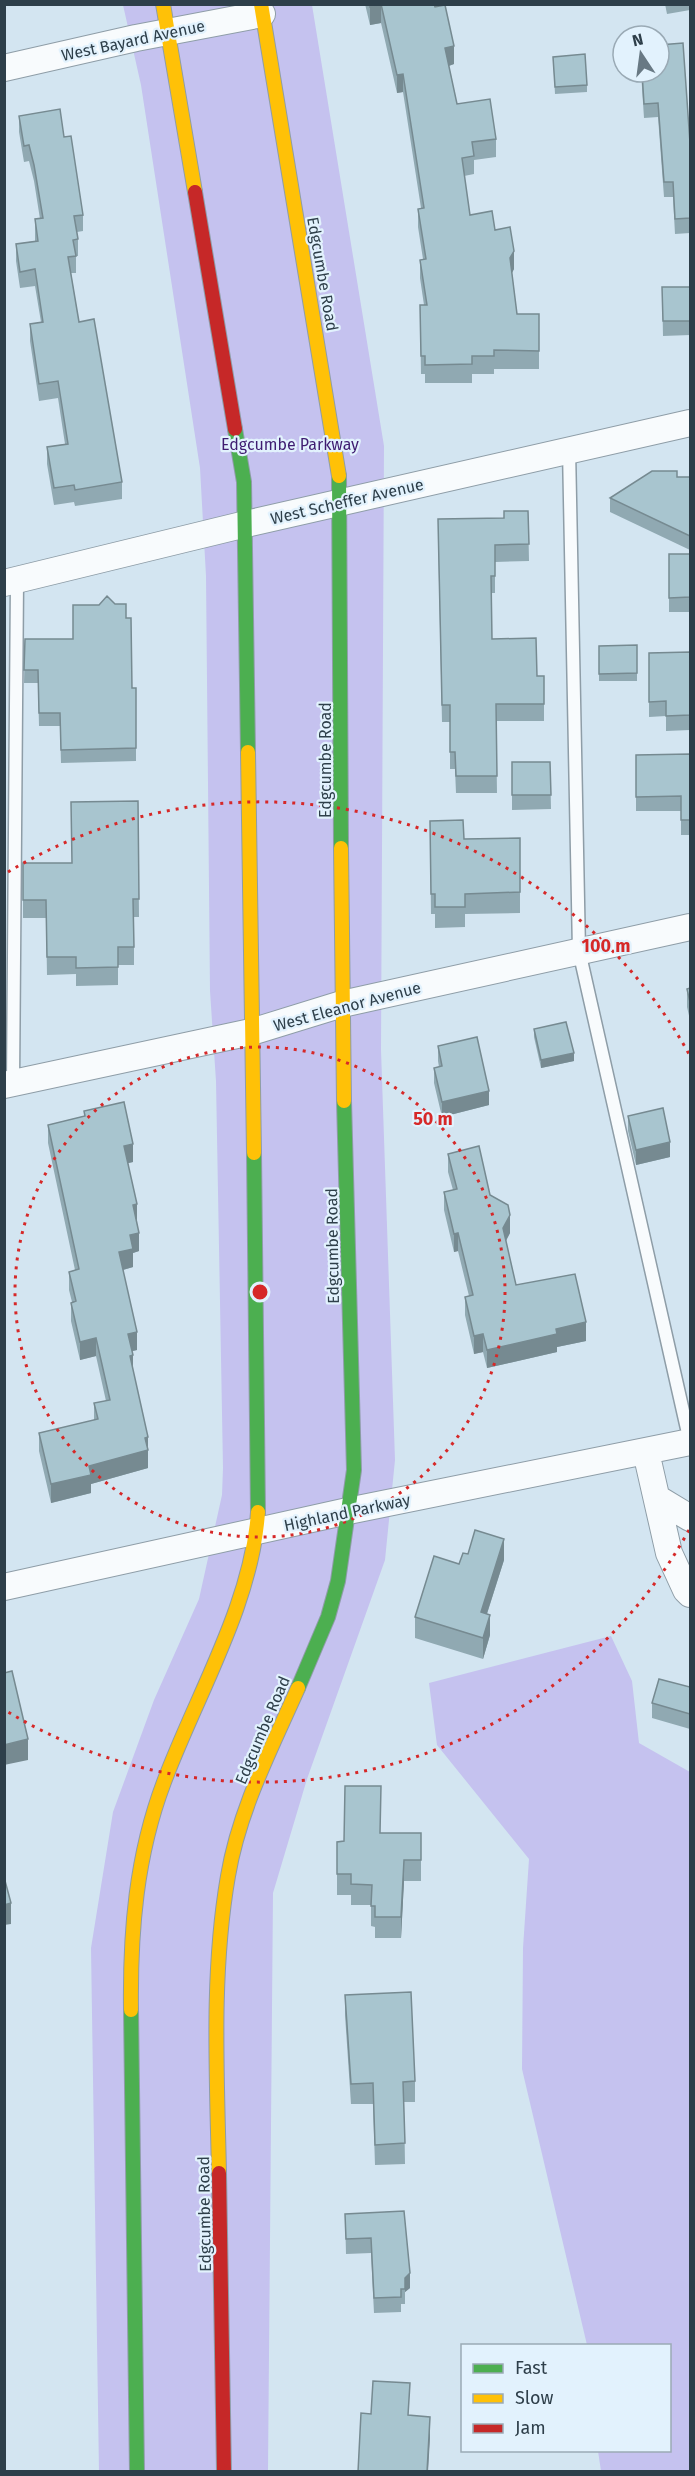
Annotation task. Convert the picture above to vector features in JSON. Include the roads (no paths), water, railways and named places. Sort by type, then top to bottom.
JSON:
[{"type":"street","points":[[137,2472],[130,1944],[134,1898],[142,1850],[162,1785],[234,1609],[256,1532],[259,1491],[244,482],[170,31],[163,4]]},
{"type":"street","name":"West Bayard Avenue","points":[[4,68],[261,10]]},
{"type":"street","name":"Edgcumbe Road","points":[[224,2472],[216,1996],[228,1876],[241,1825],[256,1784],[328,1617],[338,1581],[354,1470],[342,1005],[338,461],[261,10]]},
{"type":"street","name":"West Scheffer Avenue","points":[[10,582],[246,524],[690,423]]},
{"type":"street","name":"West Eleanor Avenue","points":[[9,1084],[251,1032],[342,1005],[690,927]]},
{"type":"street","name":"Highland Parkway","points":[[4,1587],[348,1510],[690,1442]]},
{"type":"street","points":[[646,1452],[669,1553],[690,1594]]},
{"type":"street","points":[[657,1498],[690,1518]]},
{"type":"lane","points":[[569,449],[579,951],[690,1442]]},
{"type":"lane","points":[[9,1084],[10,582]]},
{"type":"park label","name":"Edgcumbe Parkway","points":[[290,444]]}]
